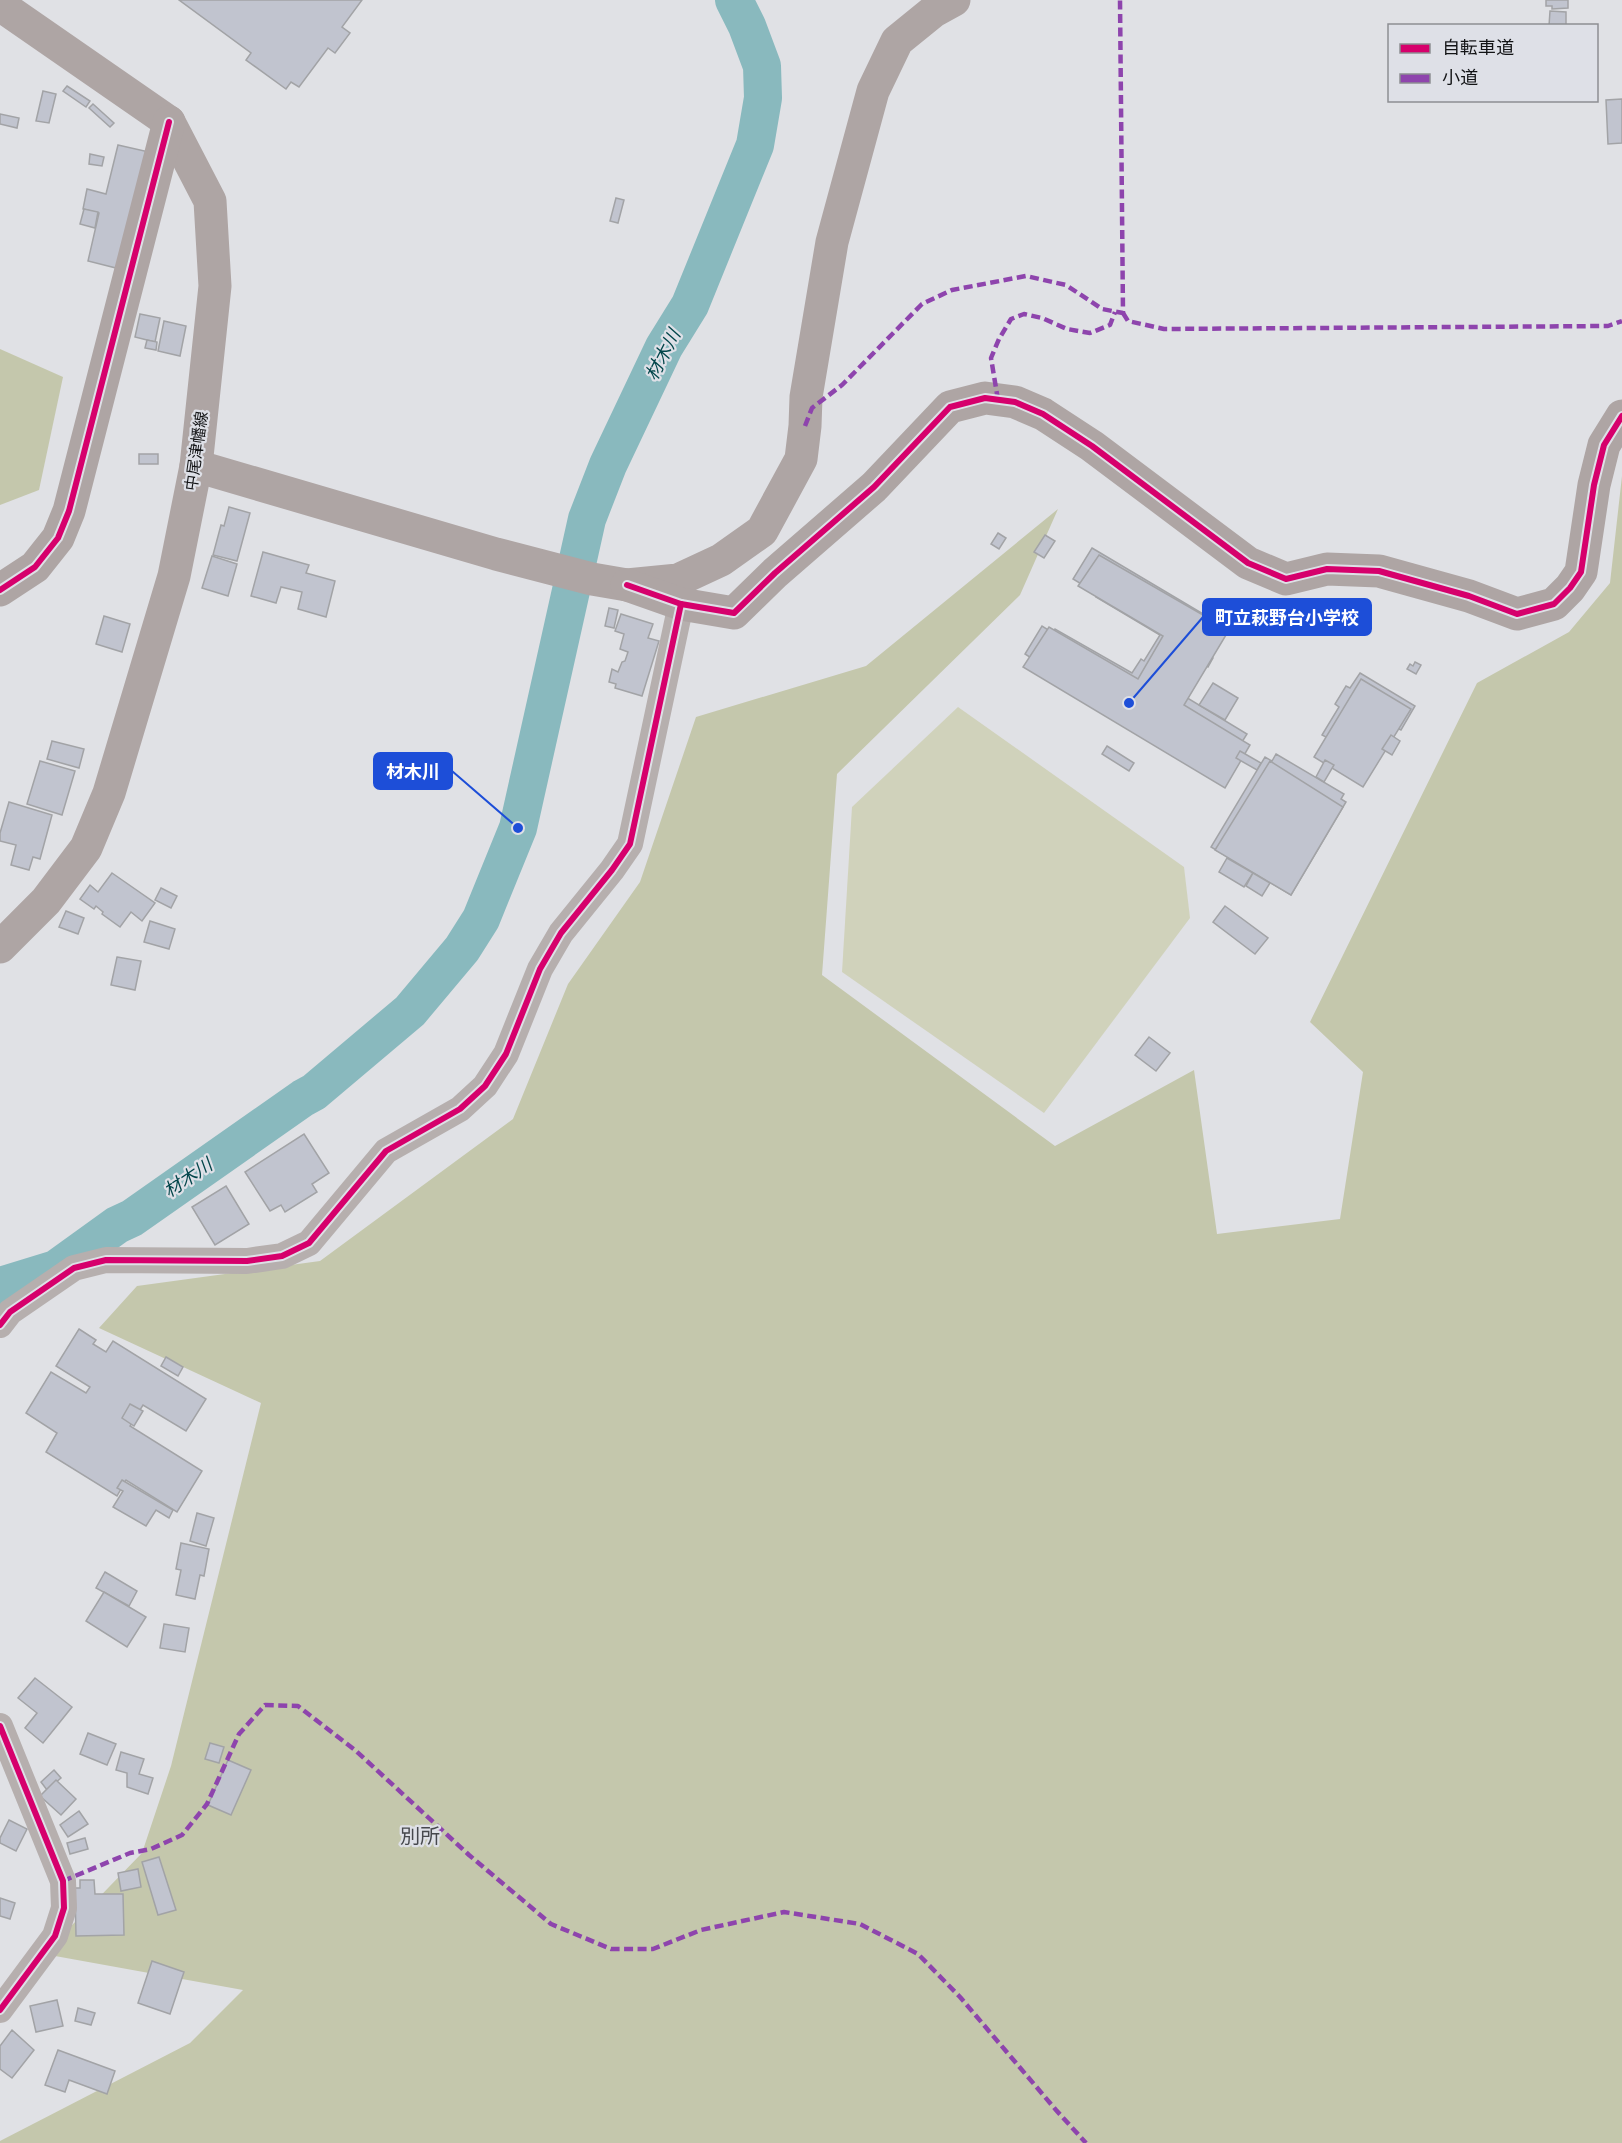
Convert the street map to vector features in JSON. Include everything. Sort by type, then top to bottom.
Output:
[{"type":"street","points":[[627,585],[678,580],[721,560],[762,531],[801,459],[806,397],[832,242],[873,91],[897,41],[934,11],[954,0]]},
{"type":"street","name":"中尾津幡線","points":[[0,6],[169,122],[210,201],[215,286],[196,466],[174,576],[109,793],[86,848],[46,901],[0,947]]},
{"type":"street","points":[[0,590],[35,567],[58,538],[69,511],[169,122]]},
{"type":"street","points":[[196,466],[496,554],[592,579],[627,585],[681,604],[734,613],[775,573],[874,487],[950,407],[985,398],[1015,402],[1043,414],[1092,446],[1248,563],[1286,579],[1327,569],[1379,571],[1469,596],[1517,614],[1554,604],[1570,588],[1581,572],[1594,485],[1604,445],[1622,416]]},
{"type":"street","points":[[0,1325],[10,1312],[74,1268],[106,1260],[247,1262],[282,1256],[309,1243],[386,1151],[460,1109],[485,1086],[506,1054],[540,969],[561,933],[630,844],[681,604]]},
{"type":"street","points":[[0,1726],[63,1881],[64,1908],[55,1936],[0,2010]]},
{"type":"green space","points":[[0,349],[63,377],[39,490],[0,505]]},
{"type":"green space","points":[[1622,476],[1622,2143],[0,2143],[190,2043],[243,1990],[44,1954],[142,1853],[171,1766],[261,1403],[99,1328],[137,1286],[320,1261],[513,1119],[568,984],[640,882],[696,717],[866,666],[1058,509],[1020,595],[837,774],[822,975],[1055,1146],[1194,1070],[1217,1234],[1340,1219],[1363,1072],[1310,1022],[1477,683],[1569,632],[1610,583]]},
{"type":"green space","points":[[958,707],[1184,867],[1190,918],[1044,1113],[842,972],[852,807]]},
{"type":"building","points":[[179,0],[362,0],[342,27],[350,33],[335,53],[328,48],[299,87],[291,82],[286,89],[246,60],[251,53]]},
{"type":"building","points":[[1546,0],[1568,0],[1568,8],[1552,9],[1552,6],[1546,6]]},
{"type":"building","points":[[1550,11],[1566,12],[1566,24],[1549,24]]},
{"type":"building","points":[[67,86],[90,101],[86,107],[63,91]]},
{"type":"building","points":[[43,91],[56,94],[49,123],[36,121]]},
{"type":"building","points":[[1622,99],[1622,143],[1608,144],[1606,100]]},
{"type":"building","points":[[93,104],[114,123],[110,127],[89,108]]},
{"type":"building","points":[[0,114],[19,118],[17,128],[0,124]]},
{"type":"building","points":[[118,145],[149,152],[120,269],[88,261],[99,213],[83,209],[87,189],[106,194]]},
{"type":"building","points":[[90,154],[104,157],[102,166],[89,164]]},
{"type":"building","points":[[616,198],[624,200],[618,223],[610,221]]},
{"type":"building","points":[[84,209],[98,212],[95,228],[80,224]]},
{"type":"building","points":[[140,314],[160,318],[155,342],[135,337]]},
{"type":"building","points":[[164,321],[186,326],[180,356],[158,351]]},
{"type":"building","points":[[147,340],[157,342],[156,350],[145,348]]},
{"type":"building","points":[[139,454],[158,454],[158,464],[139,464]]},
{"type":"building","points":[[229,507],[250,513],[237,561],[213,555],[221,525],[224,526]]},
{"type":"building","points":[[998,533],[1006,538],[999,549],[991,544]]},
{"type":"building","points":[[1045,535],[1055,541],[1044,558],[1034,552]]},
{"type":"building","points":[[1092,548],[1210,618],[1208,621],[1221,628],[1209,648],[1212,650],[1209,655],[1213,658],[1208,667],[1203,664],[1184,696],[1247,734],[1240,745],[1243,747],[1221,783],[1118,721],[1123,713],[1102,701],[1100,705],[1034,665],[1036,661],[1025,654],[1042,626],[1053,633],[1055,629],[1132,673],[1141,659],[1144,661],[1160,635],[1096,597],[1098,594],[1073,579]]},
{"type":"building","points":[[263,552],[309,565],[306,573],[335,581],[326,617],[298,609],[302,592],[281,587],[276,603],[251,596]]},
{"type":"building","points":[[1099,555],[1229,630],[1184,705],[1250,745],[1225,788],[1023,667],[1049,627],[1138,679],[1163,636],[1078,586]]},
{"type":"building","points":[[212,556],[237,564],[228,596],[202,588]]},
{"type":"building","points":[[609,608],[618,610],[614,628],[605,626]]},
{"type":"building","points":[[621,614],[653,624],[648,638],[659,641],[642,696],[615,688],[616,684],[609,682],[612,669],[618,672],[628,652],[620,649],[624,634],[615,631]]},
{"type":"building","points":[[104,616],[130,624],[122,652],[96,644]]},
{"type":"building","points":[[1415,662],[1421,665],[1416,674],[1407,669]]},
{"type":"building","points":[[1360,673],[1415,706],[1401,730],[1395,727],[1372,765],[1369,763],[1359,780],[1318,755],[1328,738],[1322,735],[1339,707],[1335,704],[1346,686],[1350,688]]},
{"type":"building","points":[[1361,679],[1411,709],[1363,787],[1314,757]]},
{"type":"building","points":[[1213,683],[1238,698],[1225,720],[1199,705]]},
{"type":"building","points":[[1391,735],[1400,741],[1392,755],[1382,749]]},
{"type":"building","points":[[52,741],[84,749],[79,768],[47,759]]},
{"type":"building","points":[[1107,746],[1134,763],[1129,771],[1102,754]]},
{"type":"building","points":[[1240,751],[1261,763],[1257,770],[1236,758]]},
{"type":"building","points":[[1276,754],[1344,794],[1341,799],[1346,802],[1291,895],[1211,847],[1265,757],[1272,761]]},
{"type":"building","points":[[1325,760],[1334,765],[1324,782],[1316,777]]},
{"type":"building","points":[[40,761],[75,771],[62,815],[27,804]]},
{"type":"building","points":[[1270,761],[1343,807],[1291,895],[1215,850]]},
{"type":"building","points":[[9,802],[52,815],[40,859],[33,857],[29,870],[11,865],[16,845],[0,841]]},
{"type":"building","points":[[1227,858],[1253,873],[1244,887],[1219,872]]},
{"type":"building","points":[[112,873],[155,903],[142,921],[131,912],[120,927],[102,914],[103,912],[96,906],[94,909],[80,899],[90,885],[98,892]]},
{"type":"building","points":[[1253,873],[1270,883],[1262,896],[1246,886]]},
{"type":"building","points":[[161,888],[177,896],[171,908],[155,900]]},
{"type":"building","points":[[1225,906],[1268,938],[1255,954],[1213,922]]},
{"type":"building","points":[[66,911],[84,918],[78,934],[59,927]]},
{"type":"building","points":[[150,921],[175,929],[169,949],[144,942]]},
{"type":"building","points":[[117,957],[141,961],[135,990],[111,985]]},
{"type":"building","points":[[1149,1037],[1170,1053],[1156,1071],[1135,1055]]},
{"type":"building","points":[[304,1134],[329,1173],[312,1184],[317,1192],[285,1212],[281,1205],[270,1211],[245,1172]]},
{"type":"building","points":[[226,1186],[249,1224],[215,1245],[192,1207]]},
{"type":"building","points":[[79,1329],[96,1340],[93,1344],[106,1352],[113,1341],[206,1399],[186,1431],[143,1405],[130,1426],[202,1471],[177,1512],[126,1480],[117,1496],[46,1452],[57,1433],[26,1413],[51,1372],[86,1393],[90,1387],[56,1366]]},
{"type":"building","points":[[166,1357],[183,1367],[178,1376],[161,1366]]},
{"type":"building","points":[[130,1404],[143,1411],[134,1426],[122,1418]]},
{"type":"building","points":[[122,1480],[173,1510],[169,1518],[156,1510],[146,1526],[113,1507],[123,1491],[117,1488]]},
{"type":"building","points":[[197,1513],[214,1518],[206,1546],[190,1541]]},
{"type":"building","points":[[181,1543],[209,1549],[204,1576],[200,1575],[195,1599],[176,1595],[181,1570],[176,1569]]},
{"type":"building","points":[[105,1572],[137,1591],[129,1606],[96,1588]]},
{"type":"building","points":[[104,1592],[146,1617],[127,1647],[86,1621]]},
{"type":"building","points":[[164,1624],[189,1628],[185,1652],[160,1648]]},
{"type":"building","points":[[35,1678],[72,1707],[43,1743],[25,1728],[37,1713],[18,1698]]},
{"type":"building","points":[[88,1733],[116,1744],[107,1765],[80,1754]]},
{"type":"building","points":[[210,1743],[224,1747],[219,1763],[205,1759]]},
{"type":"building","points":[[121,1752],[144,1759],[139,1774],[153,1778],[148,1794],[127,1787],[127,1773],[116,1770]]},
{"type":"building","points":[[228,1760],[251,1770],[231,1815],[208,1805]]},
{"type":"building","points":[[54,1770],[61,1778],[47,1790],[41,1782]]},
{"type":"building","points":[[56,1780],[76,1799],[61,1815],[40,1796]]},
{"type":"building","points":[[79,1811],[88,1824],[68,1837],[60,1825]]},
{"type":"building","points":[[9,1820],[27,1829],[16,1851],[0,1843],[0,1838]]},
{"type":"building","points":[[85,1838],[88,1849],[70,1854],[67,1843]]},
{"type":"building","points":[[159,1857],[176,1910],[158,1915],[142,1862]]},
{"type":"building","points":[[138,1869],[141,1887],[121,1891],[118,1873]]},
{"type":"building","points":[[80,1880],[94,1880],[95,1894],[123,1894],[124,1935],[76,1936],[75,1888],[80,1888]]},
{"type":"building","points":[[0,1898],[15,1903],[10,1919],[0,1916]]},
{"type":"building","points":[[152,1961],[184,1972],[170,2014],[138,2003]]},
{"type":"building","points":[[57,2000],[63,2026],[36,2032],[30,2006]]},
{"type":"building","points":[[78,2008],[95,2013],[91,2025],[75,2021]]},
{"type":"building","points":[[12,2030],[34,2050],[12,2078],[0,2069],[0,2046]]},
{"type":"building","points":[[58,2050],[115,2071],[107,2094],[69,2080],[65,2092],[45,2085]]},
{"type":"waterway","name":"材木川","points":[[0,1286],[56,1269],[314,1092],[410,1011],[462,949],[481,919],[518,828],[587,519],[608,465],[664,347],[690,305],[755,145],[763,98],[762,66],[747,26],[734,0]]},
{"type":"marked path","points":[[805,426],[812,408],[842,385],[922,304],[952,290],[1026,276],[1066,285],[1102,309],[1123,313],[1120,0]]},
{"type":"marked path","points":[[998,400],[991,358],[1011,319],[1024,314],[1042,318],[1067,329],[1090,333],[1110,325],[1115,312]]},
{"type":"marked path","points":[[1123,313],[1128,321],[1164,329],[1608,326],[1622,321]]},
{"type":"marked path","points":[[63,1881],[130,1853],[151,1849],[182,1835],[207,1804],[239,1734],[265,1705],[298,1706],[355,1750],[469,1855],[551,1924],[611,1949],[653,1949],[701,1930],[784,1912],[860,1924],[918,1954],[960,1997],[1086,2143]]},
{"type":"cycle path","points":[[0,590],[35,567],[58,538],[69,511],[169,122]]},
{"type":"cycle path","points":[[627,585],[681,604],[734,613],[775,573],[874,487],[950,407],[985,398],[1015,402],[1043,414],[1092,446],[1248,563],[1286,579],[1327,569],[1379,571],[1469,596],[1517,614],[1554,604],[1570,588],[1581,572],[1594,485],[1604,445],[1622,416]]},
{"type":"cycle path","points":[[0,1325],[10,1312],[74,1268],[106,1260],[247,1261],[282,1256],[309,1243],[386,1151],[460,1109],[485,1086],[506,1054],[540,969],[561,933],[630,844],[681,604]]},
{"type":"cycle path","points":[[0,1726],[63,1881],[64,1908],[55,1936],[0,2010]]},
{"type":"place","name":"町立萩野台小学校","points":[[1129,703]]},
{"type":"place","name":"材木川","points":[[518,828]]},
{"type":"district","name":"別所","points":[[420,1836]]}]
